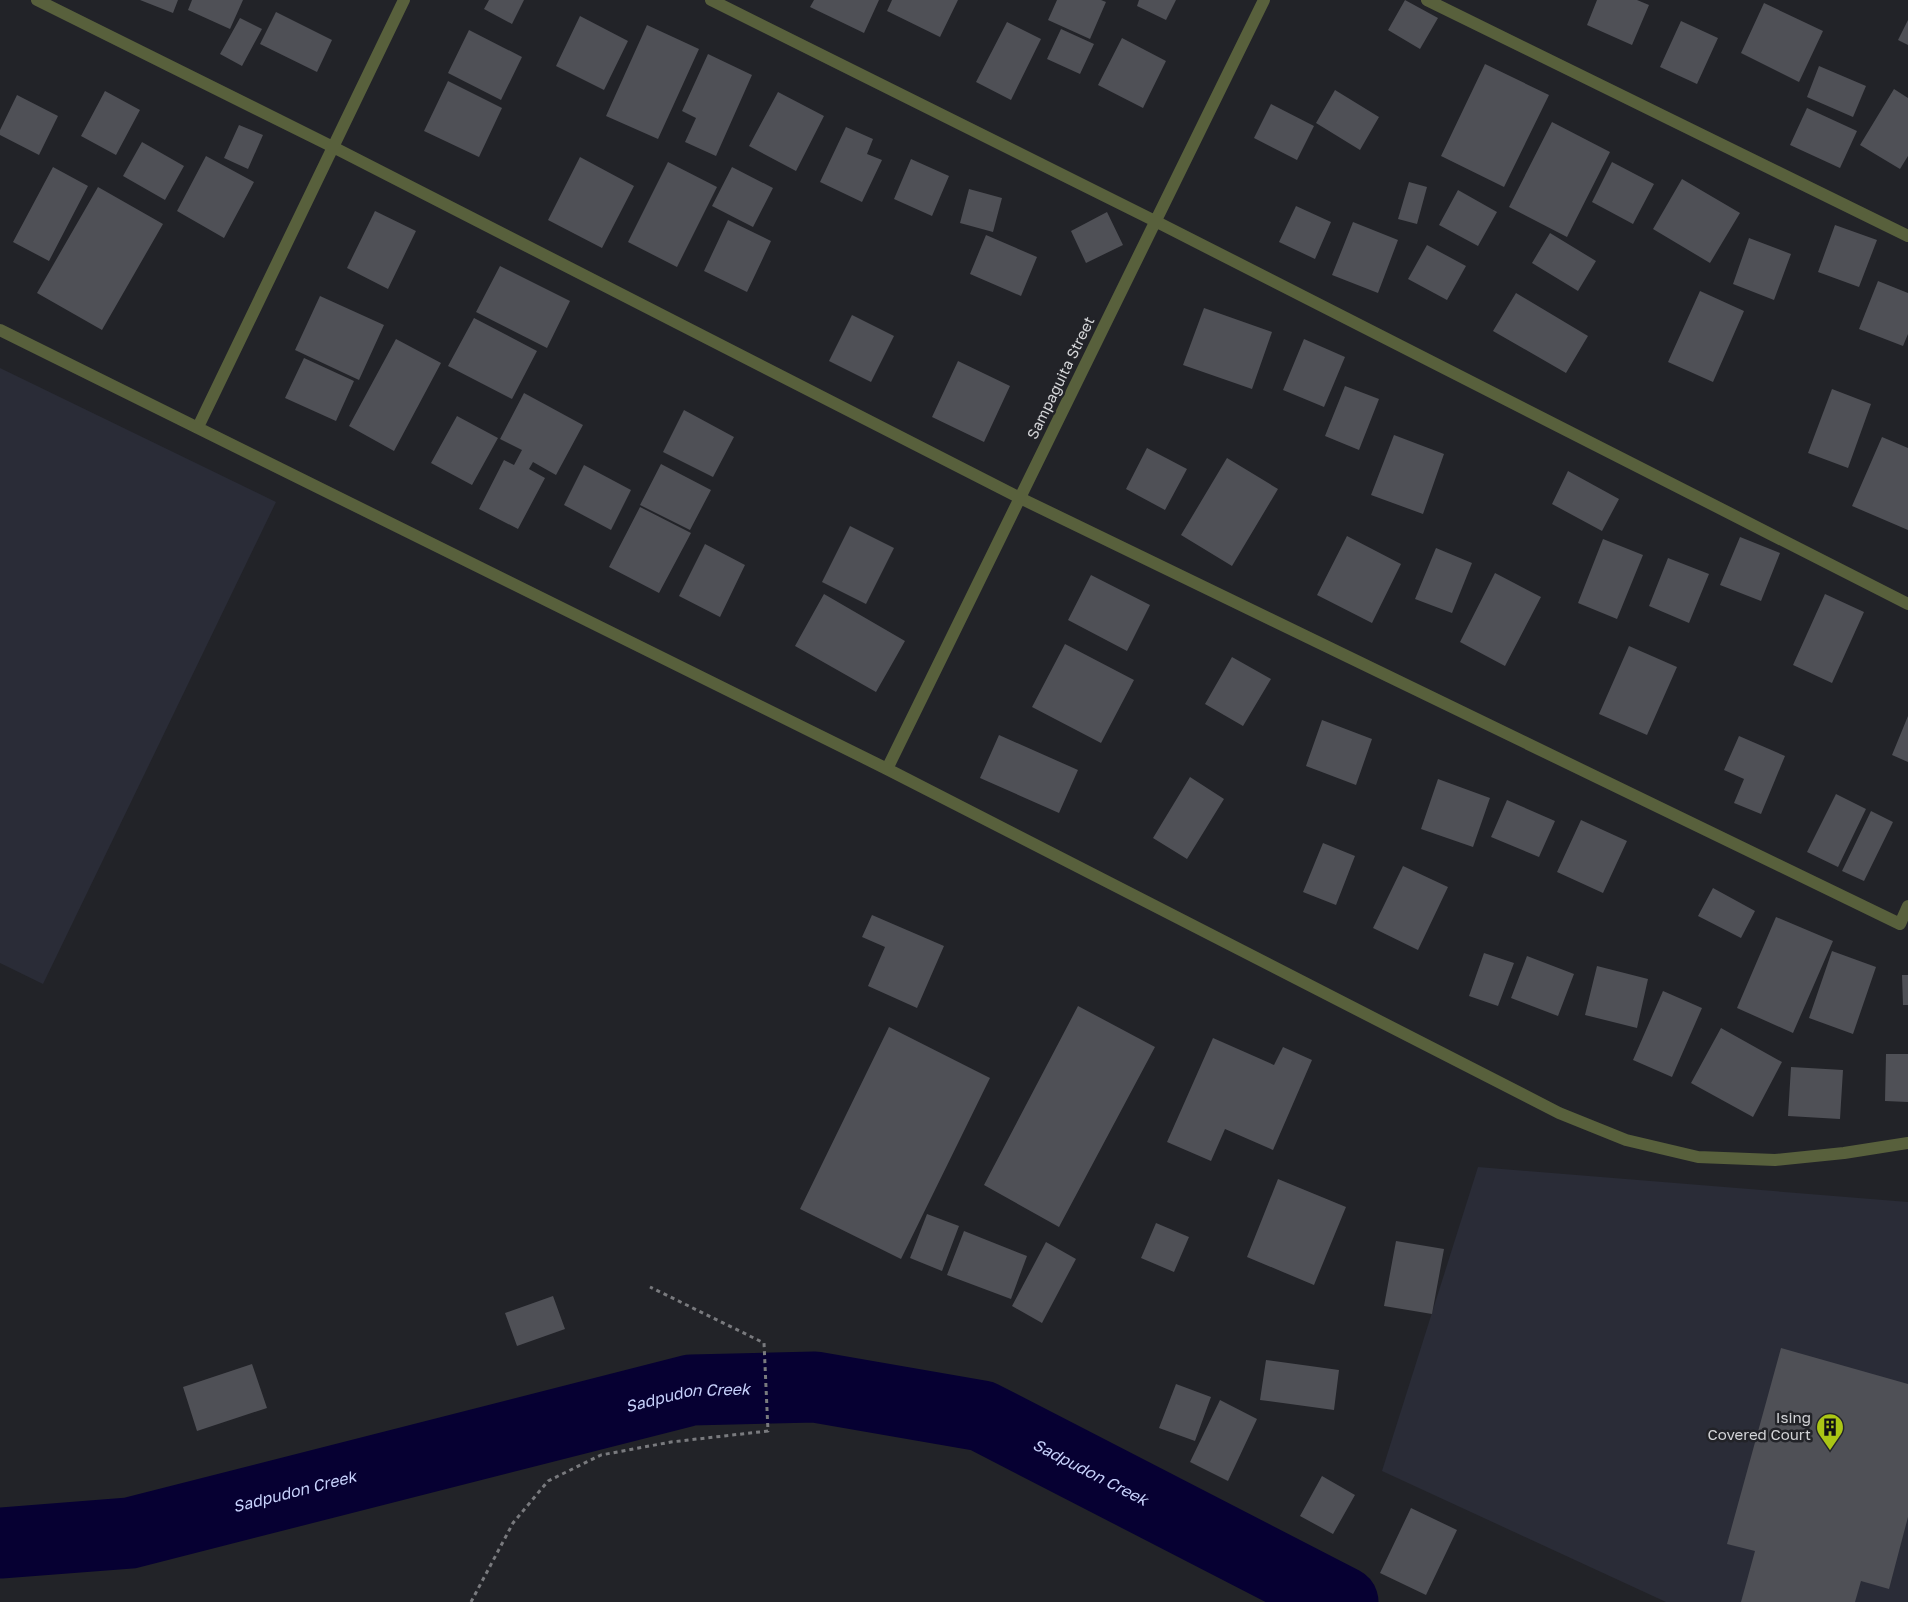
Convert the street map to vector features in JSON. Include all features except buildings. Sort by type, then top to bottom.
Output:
[{"type":"street","points":[[37,0],[333,147],[1020,498],[1900,924],[1908,906]]},
{"type":"street","points":[[198,427],[404,0]]},
{"type":"street","points":[[711,0],[1155,221],[1908,604]]},
{"type":"street","name":"Sampaguita Street","points":[[887,770],[1264,0]]},
{"type":"street","points":[[1427,0],[1908,236]]},
{"type":"street","points":[[0,330],[887,770],[1559,1113],[1626,1140],[1698,1157],[1775,1160],[1844,1153],[1908,1143]]},
{"type":"path","points":[[471,1602],[513,1523],[548,1481],[601,1455],[672,1442],[768,1431],[764,1343],[650,1287]]},
{"type":"shaded area","points":[[0,368],[276,502],[43,984],[0,963]]},
{"type":"shaded area","points":[[1478,1167],[1908,1202],[1908,1602],[1666,1602],[1382,1471]]},
{"type":"waterway","name":"Sadpudon Creek","points":[[0,1543],[130,1533],[691,1390],[815,1387],[982,1416],[1343,1602]]},
{"type":"place","name":"Ising Covered Court","points":[[1830,1451]]}]
